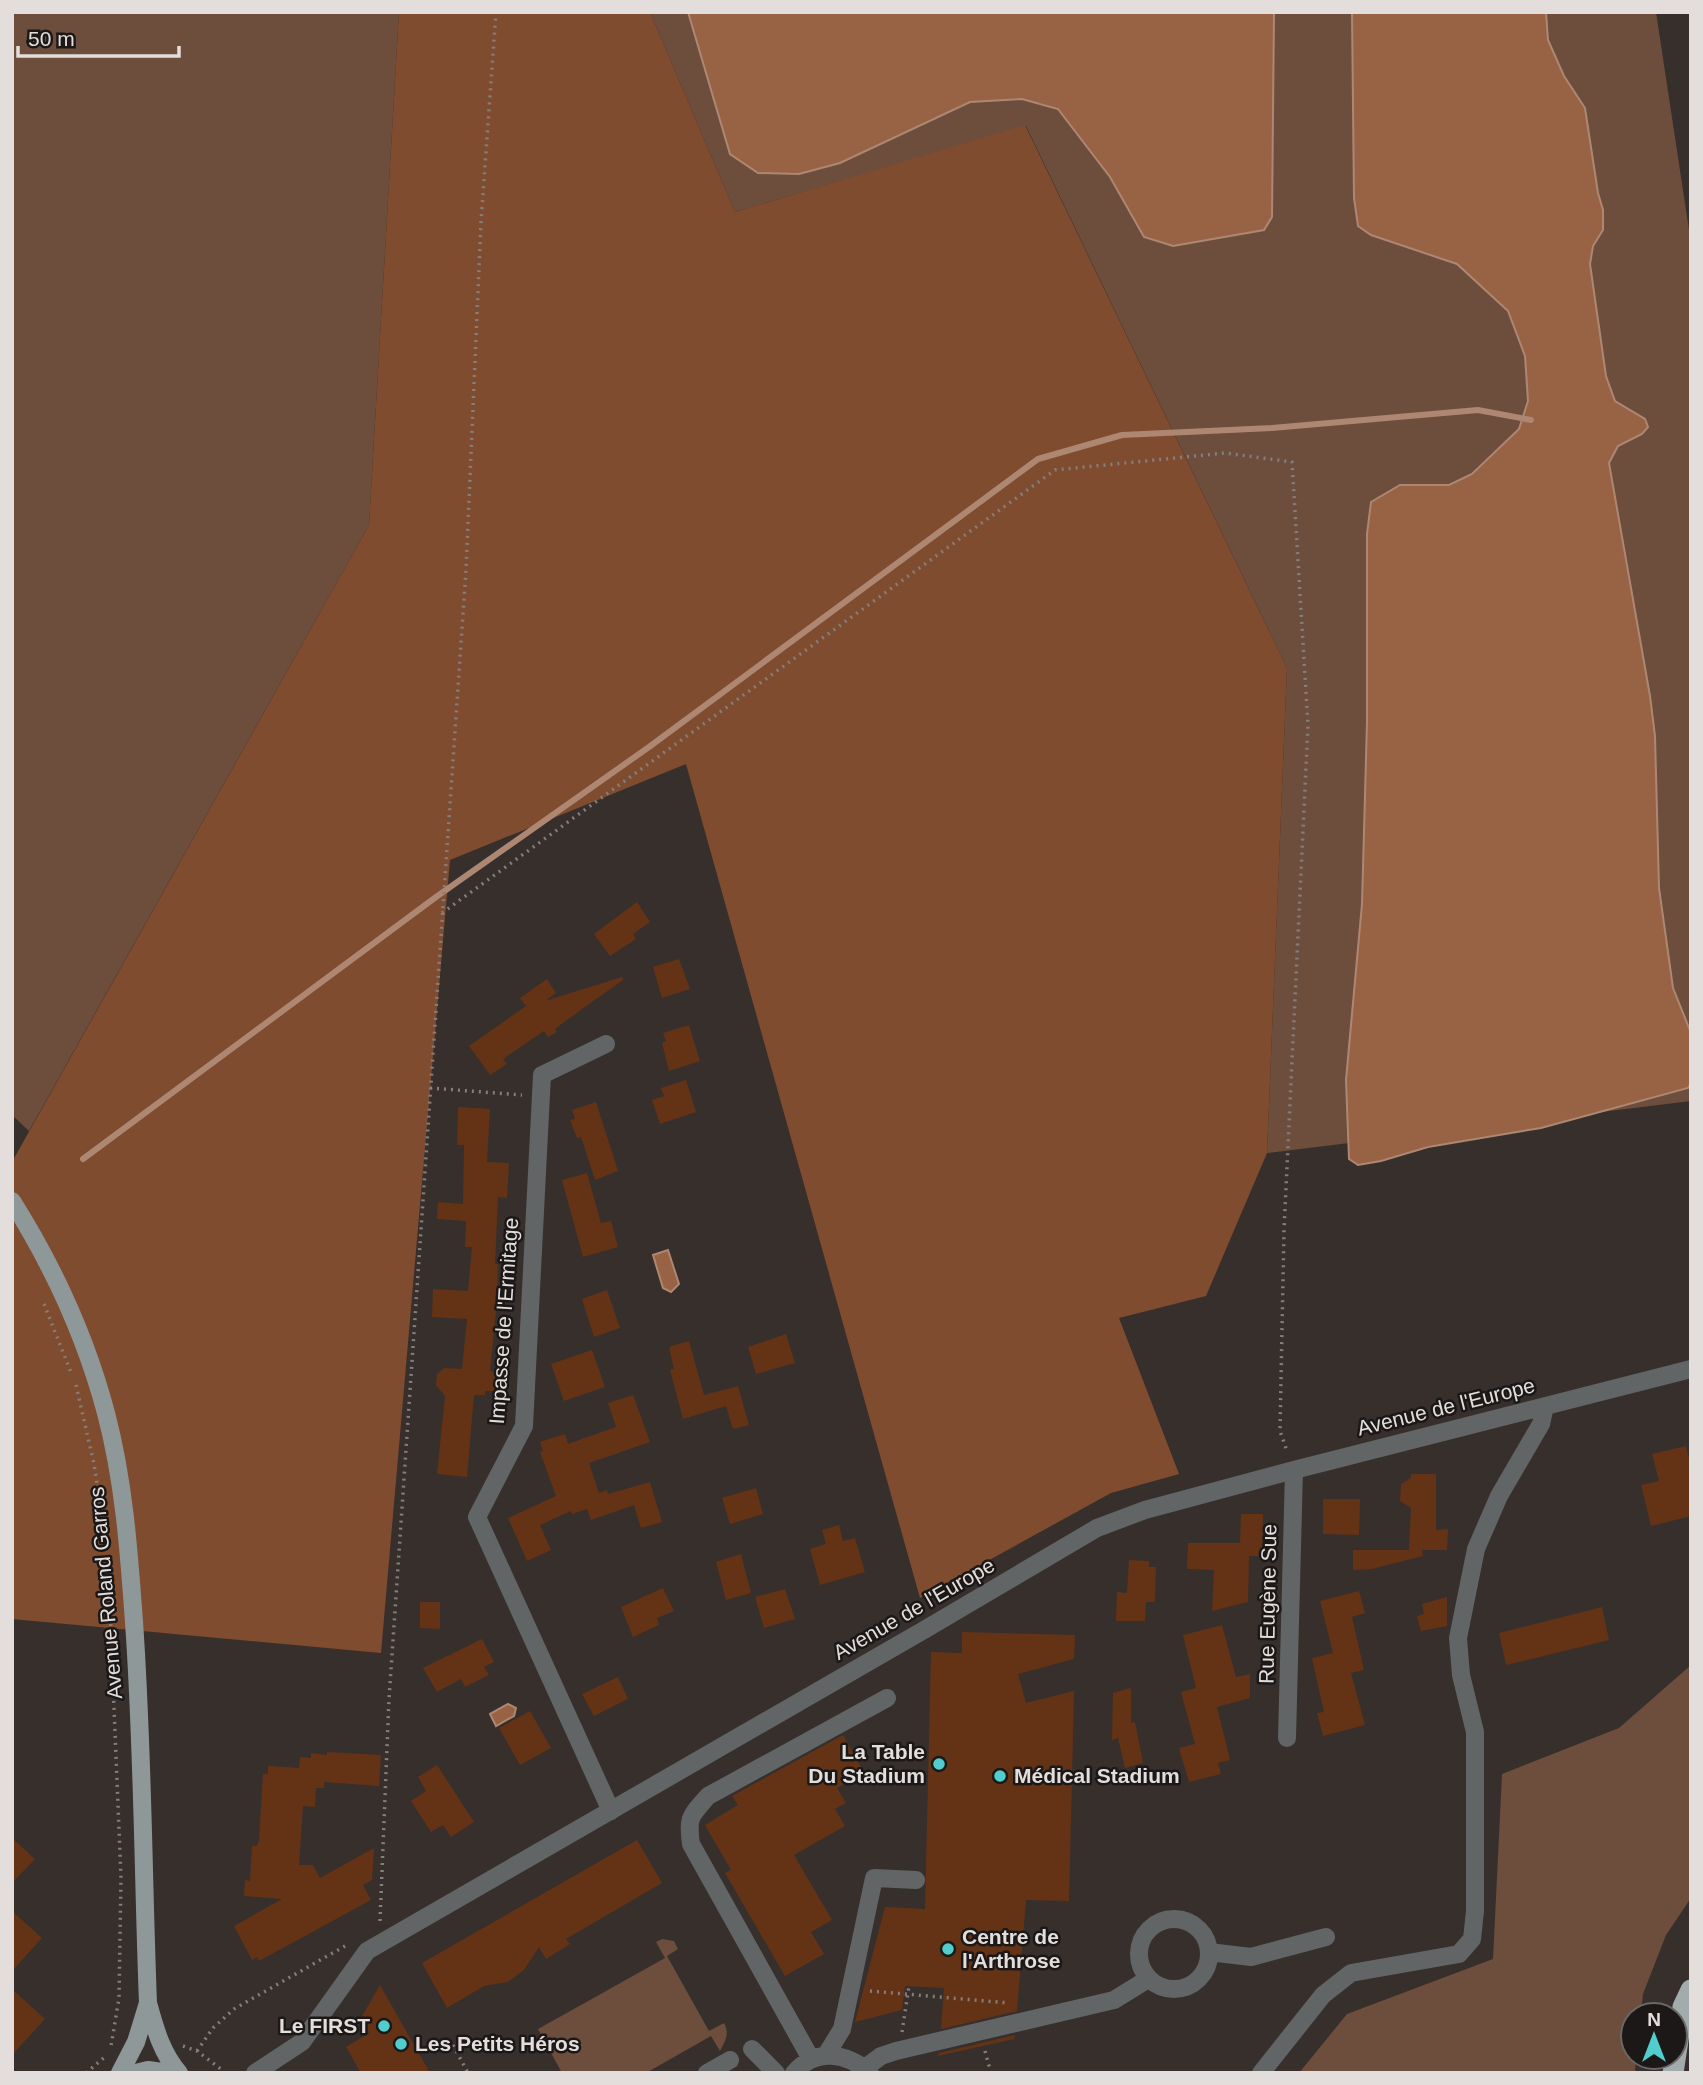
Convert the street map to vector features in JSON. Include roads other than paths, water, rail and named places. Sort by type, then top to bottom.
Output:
[{"type":"highway","points":[[1674,2073],[1683,2007],[1691,1990]]},
{"type":"main road","name":"Avenue Roland Garros","points":[[12,1201],[32,1232],[62,1291],[106,1412],[118,1466],[128,1539],[138,1684],[148,2003],[159,2042],[179,2073]]},
{"type":"main road","name":"Avenue Roland Garros","points":[[120,2073],[136,2042],[148,2003]]},
{"type":"main road","points":[[136,2073],[148,2070],[169,2073]]},
{"type":"street","name":"Impasse de l'Ermitage","points":[[606,1044],[542,1075],[524,1426],[477,1517],[611,1811]]},
{"type":"street","name":"Avenue de l'Europe","points":[[255,2073],[302,2042],[367,1951],[1097,1528],[1145,1510],[1294,1470],[1691,1369]]},
{"type":"street","points":[[1261,2073],[1323,1995],[1351,1973],[1459,1954],[1472,1939],[1475,1911],[1475,1732],[1461,1675],[1458,1638],[1476,1549],[1499,1496],[1541,1424],[1545,1406]]},
{"type":"street","name":"Rue Eugène Sue","points":[[1287,1738],[1294,1470]]},
{"type":"street","points":[[819,2057],[691,1844],[688,1826],[690,1815],[708,1796],[887,1698]]},
{"type":"street","points":[[794,2073],[819,2057],[842,2029],[874,1878],[916,1880]]},
{"type":"street","points":[[1173,1919],[1194,1925],[1201,1933],[1209,1952],[1204,1973],[1197,1982],[1188,1987],[1166,1989],[1148,1979],[1138,1958],[1143,1936],[1161,1921],[1173,1919]]},
{"type":"street","points":[[1209,1952],[1251,1957],[1326,1937]]},
{"type":"street","points":[[819,2057],[844,2056],[868,2070],[881,2056],[896,2051],[1115,2000],[1148,1979]]},
{"type":"street","points":[[752,2049],[776,2073]]},
{"type":"street","points":[[706,2073],[730,2060]]},
{"type":"waterway","points":[[83,1159],[436,897],[649,747],[1038,459],[1122,435],[1272,428],[1478,410],[1531,420]]},
{"type":"place","name":"La Table Du Stadium","points":[[939,1764]]},
{"type":"place","name":"Médical Stadium","points":[[1000,1776]]},
{"type":"place","name":"Centre de l'Arthrose","points":[[948,1949]]},
{"type":"place","name":"Le FIRST","points":[[384,2026]]},
{"type":"place","name":"Les Petits Héros","points":[[401,2044]]}]
